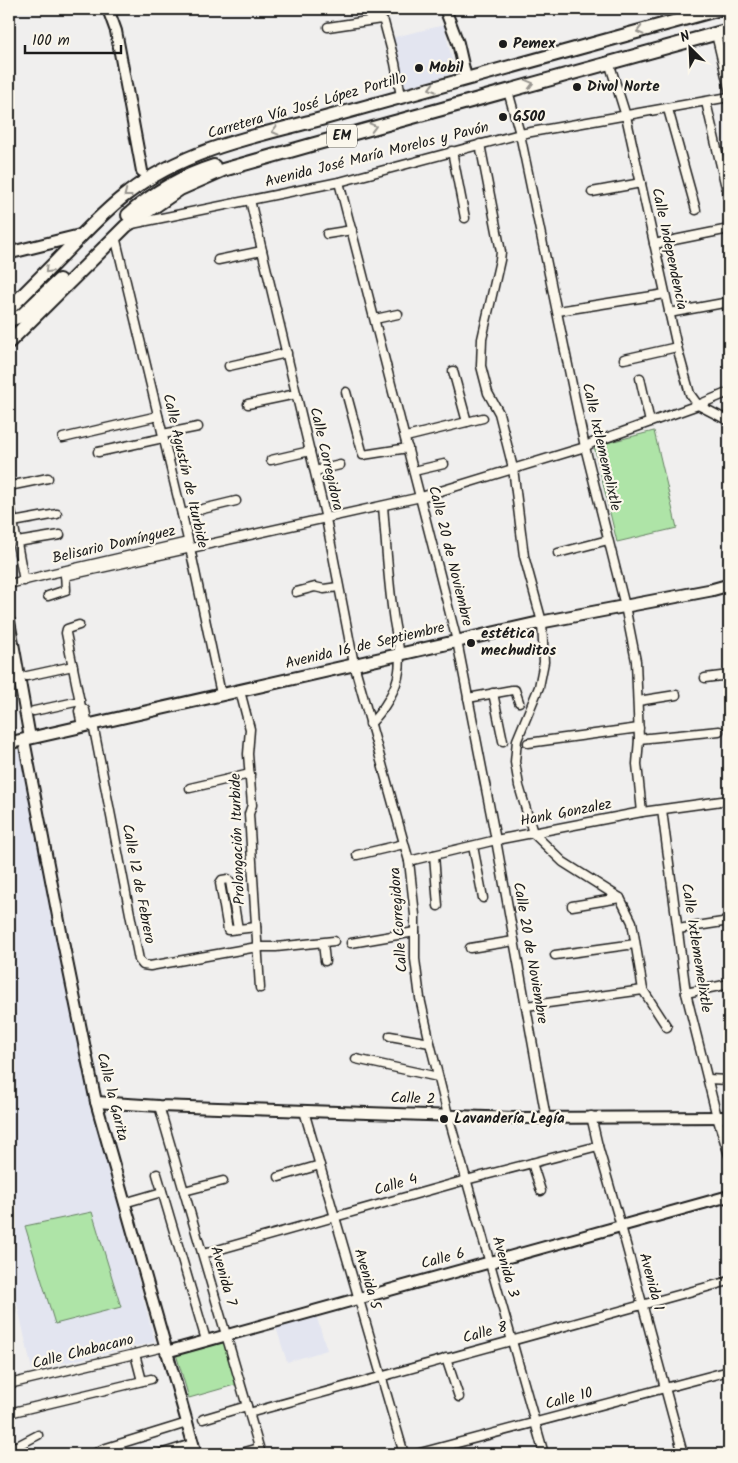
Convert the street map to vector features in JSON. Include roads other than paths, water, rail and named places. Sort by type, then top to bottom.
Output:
[{"type":"main road","name":"Carretera Vía José López Portillo","points":[[9,309],[145,175],[209,150],[255,136],[700,11],[720,9]]},
{"type":"main road","name":"EM","points":[[9,342],[126,226],[180,189],[223,170],[311,144],[729,30]]},
{"type":"main road","points":[[9,320],[21,316],[143,202],[157,192],[198,172],[239,159],[311,144]]},
{"type":"main road","points":[[9,253],[82,235]]},
{"type":"main road","name":"Avenida 16 de Septiembre","points":[[9,736],[27,739],[542,622],[729,585]]},
{"type":"street","points":[[112,9],[145,175]]},
{"type":"street","points":[[445,9],[458,43],[466,78]]},
{"type":"street","points":[[328,27],[382,19],[395,63],[401,96]]},
{"type":"street","points":[[716,34],[729,89]]},
{"type":"street","name":"Calle Independencia","points":[[609,62],[626,116],[677,348],[690,394],[698,405]]},
{"type":"street","name":"Calle Ixtlememelixtle","points":[[508,90],[520,134],[585,447],[625,606],[636,661],[639,728],[638,764],[642,812]]},
{"type":"street","name":"Avenida José María Morelos y Pavón","points":[[126,226],[339,182],[520,134],[729,97]]},
{"type":"street","points":[[706,102],[729,200]]},
{"type":"street","points":[[668,109],[696,210]]},
{"type":"street","points":[[480,144],[501,252],[482,339],[481,366],[488,394],[499,414],[513,468],[524,556],[542,622],[544,662],[542,675],[517,740],[515,762],[519,786],[533,833],[563,862],[620,898],[632,922],[643,990],[667,1026]]},
{"type":"street","points":[[452,151],[465,218]]},
{"type":"street","name":"Calle 20 de Noviembre","points":[[339,182],[457,641],[496,840],[546,1118]]},
{"type":"street","points":[[592,192],[641,183]]},
{"type":"street","name":"Calle Corregidora","points":[[250,200],[326,519],[354,664],[409,861],[415,915],[415,959],[420,998],[448,1115]]},
{"type":"street","points":[[654,244],[729,229]]},
{"type":"street","points":[[327,234],[352,230]]},
{"type":"street","name":"Calle Agustín de Iturbide","points":[[115,236],[182,514],[221,694]]},
{"type":"street","points":[[218,260],[262,251]]},
{"type":"street","points":[[558,311],[665,294]]},
{"type":"street","points":[[669,313],[727,302],[729,316]]},
{"type":"street","points":[[375,319],[398,314]]},
{"type":"street","points":[[624,359],[677,348]]},
{"type":"street","points":[[229,366],[286,353]]},
{"type":"street","points":[[453,371],[467,422]]},
{"type":"street","points":[[640,378],[650,422]]},
{"type":"street","points":[[346,392],[363,455],[408,448]]},
{"type":"street","points":[[326,519],[421,498],[585,447],[729,392]]},
{"type":"street","points":[[248,404],[296,394]]},
{"type":"street","points":[[698,405],[729,421]]},
{"type":"street","points":[[63,438],[158,416]]},
{"type":"street","points":[[406,437],[483,418]]},
{"type":"street","points":[[98,452],[198,427]]},
{"type":"street","points":[[270,460],[310,451]]},
{"type":"street","points":[[414,471],[444,464]]},
{"type":"street","points":[[314,471],[340,465]]},
{"type":"street","points":[[9,486],[48,478]]},
{"type":"street","points":[[9,500],[24,581]]},
{"type":"street","points":[[182,514],[236,501]]},
{"type":"street","points":[[370,724],[385,707],[400,671],[400,654],[395,635],[390,595],[382,506]]},
{"type":"street","points":[[13,522],[56,514]]},
{"type":"street","name":"Belisario Domínguez","points":[[9,584],[189,545],[326,519]]},
{"type":"street","points":[[17,542],[60,535]]},
{"type":"street","points":[[558,553],[608,540]]},
{"type":"street","points":[[48,596],[66,590],[65,573]]},
{"type":"street","points":[[296,592],[315,587],[324,589],[338,588]]},
{"type":"street","name":"Calle la Garita","points":[[9,621],[27,739],[63,942],[96,1102],[196,1454]]},
{"type":"street","points":[[78,625],[67,629],[66,633],[81,704],[85,710],[88,725]]},
{"type":"street","points":[[27,676],[73,666]]},
{"type":"street","points":[[706,678],[729,675]]},
{"type":"street","name":"Prolongación Iturbide","points":[[240,690],[250,728],[248,754],[252,805],[249,814],[260,988]]},
{"type":"street","points":[[468,698],[515,690],[519,702]]},
{"type":"street","points":[[493,693],[503,741]]},
{"type":"street","points":[[638,701],[676,695]]},
{"type":"street","points":[[34,710],[81,704]]},
{"type":"street","name":"Calle 12 de Febrero","points":[[88,725],[139,960],[143,965],[150,966],[257,947]]},
{"type":"street","points":[[528,743],[639,728]]},
{"type":"street","points":[[639,739],[719,731]]},
{"type":"street","points":[[190,788],[250,774]]},
{"type":"street","name":"Hank Gonzalez","points":[[409,861],[496,840],[642,812],[729,800]]},
{"type":"street","name":"Calle Ixtlememelixtle","points":[[662,810],[686,993],[717,1117],[729,1155]]},
{"type":"street","points":[[357,855],[404,844]]},
{"type":"street","points":[[473,846],[483,898]]},
{"type":"street","points":[[434,855],[438,906]]},
{"type":"street","points":[[238,929],[230,881],[228,879],[222,880],[220,883],[228,930],[238,929],[256,927]]},
{"type":"street","points":[[572,906],[620,898]]},
{"type":"street","points":[[678,929],[729,921]]},
{"type":"street","points":[[351,943],[415,932]]},
{"type":"street","points":[[257,947],[334,941]]},
{"type":"street","points":[[470,948],[514,941]]},
{"type":"street","points":[[323,943],[325,961]]},
{"type":"street","points":[[555,955],[636,944]]},
{"type":"street","points":[[686,993],[729,984]]},
{"type":"street","points":[[526,1006],[643,990]]},
{"type":"street","points":[[390,1036],[430,1043]]},
{"type":"street","points":[[356,1059],[438,1077]]},
{"type":"street","points":[[708,1079],[729,1080]]},
{"type":"street","name":"Calle 2","points":[[96,1102],[160,1106],[546,1118],[591,1116],[729,1117]]},
{"type":"street","name":"Avenida 7","points":[[160,1106],[260,1451]]},
{"type":"street","name":"Avenida 5","points":[[304,1110],[404,1454]]},
{"type":"street","name":"Avenida 3","points":[[448,1115],[544,1454]]},
{"type":"street","name":"Avenida 1","points":[[591,1116],[683,1454]]},
{"type":"street","name":"Calle 4","points":[[203,1254],[466,1180],[598,1146]]},
{"type":"street","points":[[532,1163],[541,1191]]},
{"type":"street","points":[[279,1177],[320,1165]]},
{"type":"street","points":[[157,1174],[206,1340]]},
{"type":"street","points":[[184,1192],[222,1181]]},
{"type":"street","points":[[124,1203],[162,1192]]},
{"type":"street","name":"Calle 6","points":[[165,1349],[206,1340],[729,1196]]},
{"type":"street","name":"Calle 8","points":[[203,1419],[248,1410],[381,1376],[729,1281]]},
{"type":"street","points":[[9,1322],[10,1307]]},
{"type":"street","name":"Calle Chabacano","points":[[9,1384],[135,1354],[165,1349]]},
{"type":"street","points":[[135,1354],[142,1381]]},
{"type":"street","points":[[446,1358],[459,1397]]},
{"type":"street","name":"Calle 10","points":[[416,1454],[729,1371]]},
{"type":"street","points":[[9,1413],[151,1378]]},
{"type":"street","points":[[94,1454],[103,1449],[186,1423]]},
{"type":"street","points":[[9,1448],[19,1446],[38,1435]]},
{"type":"street","points":[[160,1454],[192,1444]]},
{"type":"street","points":[[19,1446],[21,1454]]},
{"type":"street","points":[[238,1454],[260,1451]]},
{"type":"place","name":"Pemex","points":[[503,44]]},
{"type":"place","name":"Mobil","points":[[419,68]]},
{"type":"place","name":"Divol Norte","points":[[577,87]]},
{"type":"place","name":"G500","points":[[503,117]]},
{"type":"place","name":"estética mechuditos","points":[[471,643]]},
{"type":"place","name":"Lavandería Legía","points":[[444,1119]]}]
